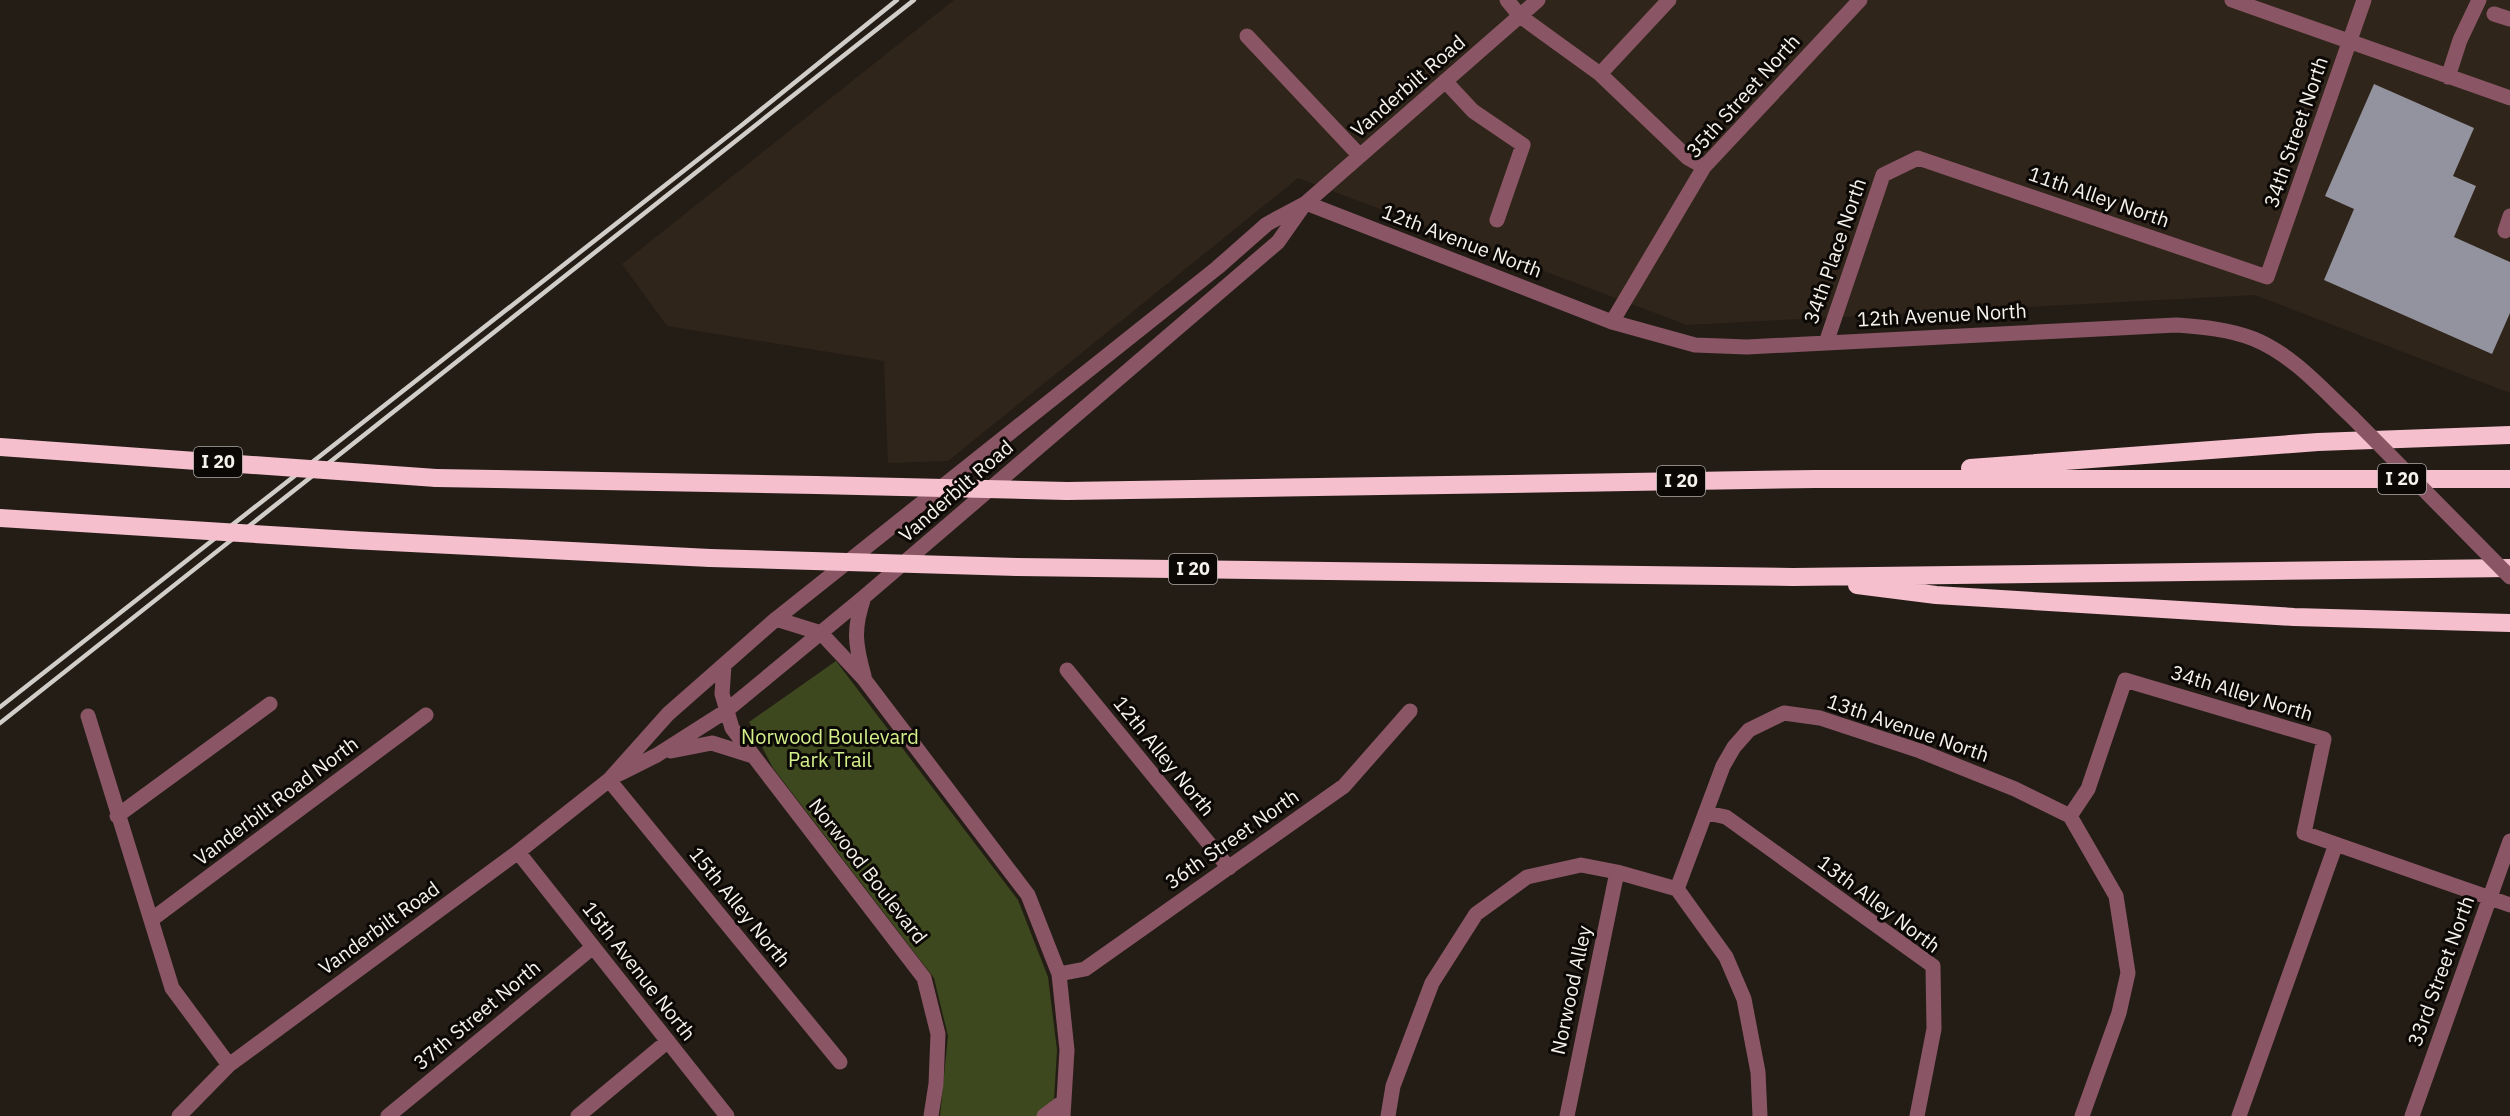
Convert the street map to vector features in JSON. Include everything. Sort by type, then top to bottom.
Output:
[{"type":"highway","points":[[1815,479],[2318,442],[2510,435]]},
{"type":"highway","name":"I 20","points":[[0,447],[436,478],[1067,491],[1815,479],[2510,478]]},
{"type":"highway","name":"I 20","points":[[0,518],[351,540],[710,558],[1017,567],[1793,577],[2510,568]]},
{"type":"highway","points":[[1793,577],[1936,595],[2332,618],[2510,623]]},
{"type":"highway","points":[[2332,618],[2510,617]]},
{"type":"street","points":[[1507,0],[1520,16],[1600,74],[1688,158],[1704,167]]},
{"type":"street","name":"Vanderbilt Road","points":[[179,1116],[229,1065],[518,852],[609,780],[668,714],[776,619],[1217,268],[1267,224],[1306,203],[1538,0]]},
{"type":"street","points":[[1600,74],[1669,0]]},
{"type":"street","name":"35th Street North","points":[[1612,322],[1704,167],[1860,0]]},
{"type":"street","points":[[2232,0],[2510,98]]},
{"type":"street","name":"34th Street North","points":[[2267,277],[2364,0]]},
{"type":"street","points":[[2448,77],[2460,40],[2479,0]]},
{"type":"street","points":[[2494,14],[2510,20]]},
{"type":"street","points":[[1247,36],[1360,156]]},
{"type":"street","points":[[1445,81],[1473,111],[1523,145],[1497,220]]},
{"type":"street","name":"11th Alley North","points":[[1918,158],[2267,277]]},
{"type":"street","name":"34th Place North","points":[[1826,343],[1883,175],[1918,158]]},
{"type":"street","name":"Vanderbilt Road","points":[[609,780],[657,755],[726,711],[821,633],[1278,242],[1306,203]]},
{"type":"street","name":"12th Avenue North","points":[[1306,203],[1612,322],[1695,345],[1747,347],[2176,324],[2214,328],[2252,338],[2281,354],[2312,379],[2510,577]]},
{"type":"street","points":[[864,597],[855,630],[857,651],[864,679]]},
{"type":"street","points":[[776,619],[821,633],[864,679],[1028,895],[1059,974],[1067,1050],[1064,1109],[1044,1116]]},
{"type":"street","name":"Norwood Boulevard","points":[[724,666],[722,693],[732,728],[750,755],[924,978],[938,1034],[936,1084],[931,1116]]},
{"type":"street","name":"12th Alley North","points":[[1067,670],[1229,868]]},
{"type":"street","name":"34th Alley North","points":[[2070,816],[2088,789],[2125,680],[2324,739],[2304,833],[2336,844]]},
{"type":"street","points":[[117,816],[270,704]]},
{"type":"street","name":"36th Street North","points":[[1059,974],[1085,969],[1344,786],[1410,711]]},
{"type":"street","name":"13th Avenue North","points":[[1707,813],[1723,766],[1734,747],[1749,730],[1784,714],[1820,718],[1920,751],[2015,789],[2070,816]]},
{"type":"street","name":"Vanderbilt Road North","points":[[151,920],[426,715]]},
{"type":"street","points":[[88,716],[172,988],[229,1065]]},
{"type":"street","points":[[657,755],[712,743],[750,755]]},
{"type":"street","name":"15th Alley North","points":[[609,780],[840,1062]]},
{"type":"street","points":[[1677,889],[1707,813]]},
{"type":"street","name":"13th Alley North","points":[[1707,813],[1726,817],[1933,966],[1934,1029],[1917,1116]]},
{"type":"street","points":[[2070,816],[2116,896],[2128,974],[2119,1013],[2082,1116]]},
{"type":"street","name":"33rd Street North","points":[[2412,1116],[2510,841]]},
{"type":"street","points":[[2239,1116],[2336,844],[2510,905]]},
{"type":"street","name":"15th Avenue North","points":[[518,852],[726,1116]]},
{"type":"street","points":[[1388,1116],[1393,1086],[1432,983],[1476,914],[1527,877],[1581,865],[1617,872],[1677,889],[1726,957],[1744,999],[1758,1072],[1760,1116]]},
{"type":"street","name":"Norwood Alley","points":[[1567,1116],[1617,872]]},
{"type":"street","name":"37th Street North","points":[[388,1116],[593,947]]},
{"type":"street","points":[[578,1116],[668,1041]]},
{"type":"shaded area","points":[[954,0],[2510,0],[2510,393],[2255,295],[1687,325],[1298,178],[948,461],[888,463],[884,361],[667,326],[622,264]]},
{"type":"green space","name":"Norwood Boulevard Park Trail","points":[[836,661],[1018,900],[1048,977],[1057,1050],[1053,1116],[940,1116],[948,1036],[934,978],[773,768],[749,722]]},
{"type":"building","points":[[2374,84],[2474,128],[2453,176],[2476,186],[2454,237],[2510,262],[2510,313],[2492,354],[2324,280],[2354,209],[2325,196]]},
{"type":"railway","points":[[0,707],[742,125],[897,0]]},
{"type":"railway","points":[[0,723],[914,0]]}]
